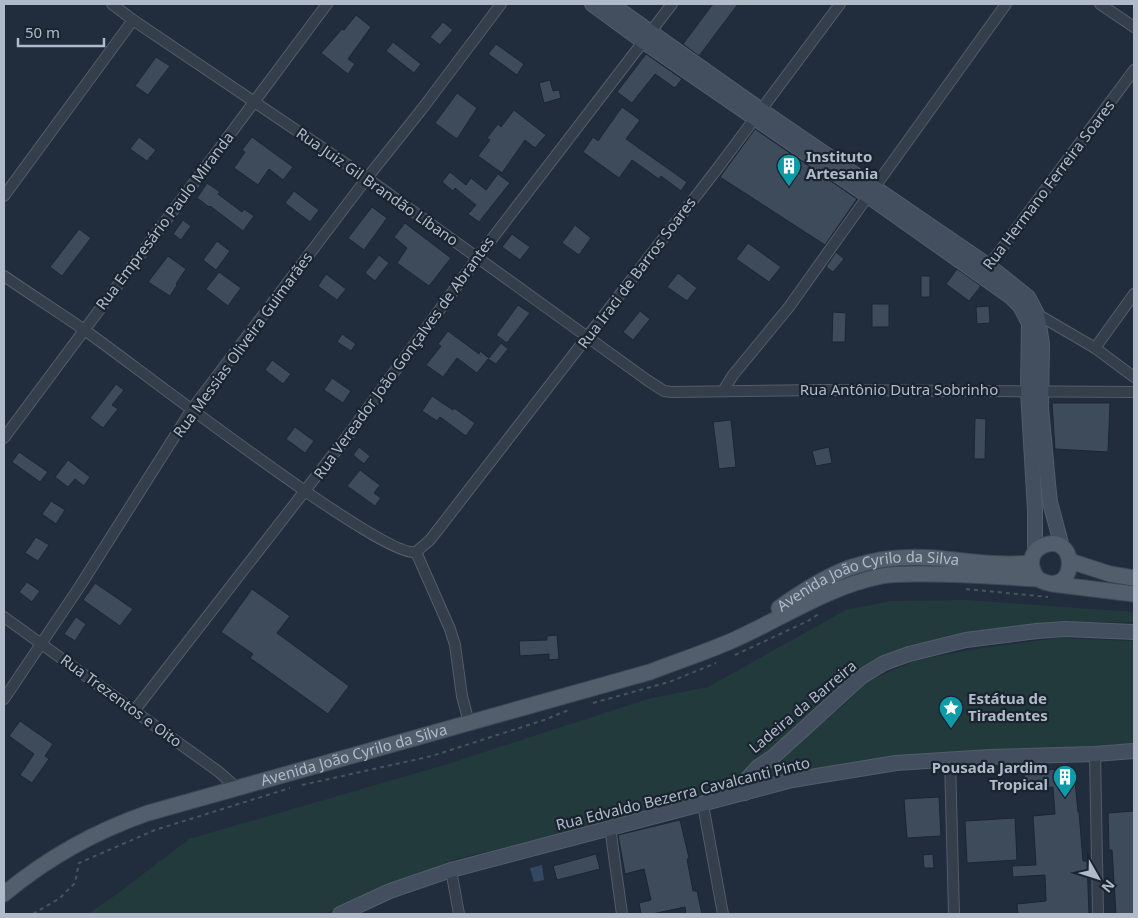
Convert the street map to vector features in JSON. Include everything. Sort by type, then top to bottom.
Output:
[{"type":"main road","points":[[592,4],[648,37],[985,271],[1028,298],[1037,314],[1042,343],[1034,391],[1050,502],[1062,547],[1070,557],[1067,575],[1047,587],[1032,572],[1035,510],[1034,391],[1029,323],[1020,306],[985,271]]},
{"type":"main road","points":[[611,4],[648,37]]},
{"type":"main road","name":"Avenida João Cyrilo da Silva","points":[[718,646],[827,577],[866,562],[896,558],[934,558],[998,564],[1033,557],[1046,544],[1062,547]]},
{"type":"main road","points":[[1070,561],[1110,574],[1134,578]]},
{"type":"main road","name":"Avenida João Cyrilo da Silva","points":[[4,894],[48,862],[92,837],[128,820],[650,672],[729,642],[824,595],[882,576],[952,574],[1047,587],[1134,594]]},
{"type":"main road","name":"Ladeira da Barreira","points":[[745,793],[746,780],[758,767],[773,757],[861,677],[884,663],[909,654],[966,640],[1018,633],[1064,629],[1134,632]]},
{"type":"main road","name":"Rua Edvaldo Bezerra Cavalcanti Pinto","points":[[340,914],[390,891],[451,870],[792,780],[896,764],[950,759],[1134,751]]},
{"type":"street","name":"Rua Juiz Gil Brandão Líbano","points":[[112,4],[132,20],[367,178],[588,336],[625,365],[664,391]]},
{"type":"street","name":"Rua Empresário Paulo Miranda","points":[[4,438],[327,4]]},
{"type":"street","name":"Rua Messias Oliveira Guimarães","points":[[4,699],[42,644],[192,409],[501,4]]},
{"type":"street","name":"Rua Vereador João Gonçalves de Abrantes","points":[[134,711],[263,543],[306,491],[478,257],[672,4]]},
{"type":"street","name":"Rua Iraci de Barros Soares","points":[[416,552],[430,540],[588,336],[758,115],[840,4]]},
{"type":"street","points":[[723,391],[789,307],[1006,4]]},
{"type":"street","points":[[1100,4],[1134,27]]},
{"type":"street","points":[[4,196],[132,20]]},
{"type":"street","name":"Rua Hermano Ferreira Soares","points":[[985,271],[1134,70]]},
{"type":"street","points":[[4,276],[84,329],[306,491],[376,537],[407,552],[416,552],[450,628],[455,645],[462,696],[469,723]]},
{"type":"street","points":[[1095,348],[1134,294]]},
{"type":"street","points":[[1037,314],[1095,348],[1134,377]]},
{"type":"street","name":"Rua Antônio Dutra Sobrinho","points":[[664,391],[1134,392]]},
{"type":"street","name":"Rua Trezentos e Oito","points":[[4,617],[219,772],[237,788]]},
{"type":"street","points":[[1095,754],[1098,914]]},
{"type":"street","points":[[950,759],[954,914]]},
{"type":"street","points":[[703,805],[723,914]]},
{"type":"street","points":[[610,827],[622,914]]},
{"type":"street","points":[[451,870],[459,914]]},
{"type":"path","points":[[965,589],[1047,587]]},
{"type":"path","points":[[735,655],[808,621],[826,608]]},
{"type":"path","points":[[586,704],[669,682],[719,661]]},
{"type":"path","points":[[33,914],[60,898],[75,883],[78,863],[155,830],[298,786],[432,756],[544,720],[577,706]]},
{"type":"green space","points":[[966,600],[1134,612],[1134,622],[1075,622],[1020,626],[911,645],[859,670],[818,712],[728,791],[677,807],[456,859],[349,901],[325,914],[88,914],[189,839],[441,766],[648,699],[708,687],[846,610],[891,601]]},
{"type":"green space","points":[[1058,638],[1134,641],[1134,748],[782,777],[751,783],[846,703],[868,681],[917,660],[982,648]]},
{"type":"water","points":[[542,865],[544,880],[534,882],[530,868]]},
{"type":"building","points":[[713,4],[738,4],[699,56],[683,44]]},
{"type":"building","points":[[356,15],[371,27],[348,59],[355,64],[348,74],[321,53]]},
{"type":"building","points":[[443,22],[453,30],[440,45],[430,37]]},
{"type":"building","points":[[393,42],[421,64],[414,73],[386,51]]},
{"type":"building","points":[[496,44],[524,64],[517,75],[488,54]]},
{"type":"building","points":[[646,54],[682,79],[675,88],[655,74],[632,103],[617,92]]},
{"type":"building","points":[[156,57],[170,66],[148,95],[135,86]]},
{"type":"building","points":[[550,80],[553,91],[559,90],[561,98],[544,103],[539,83]]},
{"type":"building","points":[[457,93],[477,108],[457,139],[435,123]]},
{"type":"building","points":[[622,107],[640,120],[626,139],[687,182],[681,191],[661,176],[659,179],[632,160],[619,178],[583,152],[593,137],[598,141]]},
{"type":"building","points":[[514,110],[546,135],[535,148],[525,140],[502,173],[478,156],[490,140],[487,138],[498,124],[501,127]]},
{"type":"building","name":"Instituto Artesania","points":[[755,129],[857,199],[825,245],[720,177]]},
{"type":"building","points":[[139,137],[156,150],[147,161],[130,149]]},
{"type":"building","points":[[252,137],[293,167],[283,180],[269,169],[258,185],[234,168],[245,152],[242,150]]},
{"type":"building","points":[[450,172],[466,185],[471,178],[486,190],[498,174],[510,183],[479,222],[468,214],[476,205],[455,188],[453,191],[442,182]]},
{"type":"building","points":[[207,183],[242,212],[244,209],[254,216],[243,231],[197,198]]},
{"type":"building","points":[[294,191],[319,210],[310,222],[285,203]]},
{"type":"building","points":[[372,207],[387,218],[364,250],[348,238]]},
{"type":"building","points":[[183,220],[191,226],[181,240],[173,234]]},
{"type":"building","points":[[405,223],[451,258],[429,286],[397,263],[407,248],[394,237]]},
{"type":"building","points":[[575,225],[591,238],[579,255],[562,243]]},
{"type":"building","points":[[79,229],[91,238],[62,276],[50,267]]},
{"type":"building","points":[[512,234],[530,247],[520,260],[502,247]]},
{"type":"building","points":[[217,241],[230,251],[216,270],[203,260]]},
{"type":"building","points":[[748,243],[781,267],[769,282],[736,259]]},
{"type":"building","points":[[836,252],[844,259],[833,272],[826,267]]},
{"type":"building","points":[[379,255],[389,263],[375,281],[365,273]]},
{"type":"building","points":[[168,256],[186,269],[170,296],[148,282]]},
{"type":"building","points":[[957,269],[981,286],[969,301],[946,284]]},
{"type":"building","points":[[219,272],[241,288],[228,306],[206,289]]},
{"type":"building","points":[[678,273],[697,288],[687,301],[667,287]]},
{"type":"building","points":[[326,274],[346,289],[337,300],[318,286]]},
{"type":"building","points":[[921,276],[930,276],[930,297],[921,297]]},
{"type":"building","points":[[872,304],[889,304],[889,327],[872,327]]},
{"type":"building","points":[[518,305],[530,313],[507,343],[496,335]]},
{"type":"building","points":[[989,306],[990,323],[977,324],[976,307]]},
{"type":"building","points":[[640,311],[650,319],[633,340],[623,332]]},
{"type":"building","points":[[833,312],[846,313],[845,342],[832,342]]},
{"type":"building","points":[[448,331],[479,354],[480,351],[489,358],[501,343],[508,349],[496,364],[488,359],[477,373],[457,358],[443,377],[426,365],[441,346],[438,344]]},
{"type":"building","points":[[342,334],[356,344],[351,351],[337,342]]},
{"type":"building","points":[[272,360],[291,374],[283,384],[265,370]]},
{"type":"building","points":[[332,378],[351,391],[343,403],[324,390]]},
{"type":"building","points":[[116,384],[124,390],[112,405],[118,409],[103,428],[90,418]]},
{"type":"building","points":[[432,396],[453,410],[454,408],[475,423],[466,436],[440,417],[437,421],[422,411]]},
{"type":"building","points":[[1052,403],[1110,403],[1108,452],[1055,449]]},
{"type":"building","points":[[975,418],[986,419],[985,459],[974,459]]},
{"type":"building","points":[[731,420],[736,467],[719,469],[713,422]]},
{"type":"building","points":[[295,427],[314,441],[305,453],[286,439]]},
{"type":"building","points":[[359,447],[370,456],[364,464],[353,455]]},
{"type":"building","points":[[829,447],[832,463],[816,466],[812,451]]},
{"type":"building","points":[[19,452],[48,472],[40,482],[12,462]]},
{"type":"building","points":[[68,460],[90,477],[84,486],[75,479],[68,487],[55,477]]},
{"type":"building","points":[[360,470],[380,485],[374,493],[381,498],[375,506],[347,486]]},
{"type":"building","points":[[51,501],[65,510],[56,524],[42,514]]},
{"type":"building","points":[[36,537],[49,545],[38,561],[25,553]]},
{"type":"building","points":[[27,582],[40,591],[32,602],[19,592]]},
{"type":"building","points":[[95,583],[133,609],[120,626],[83,600]]},
{"type":"building","points":[[252,589],[290,616],[277,633],[349,686],[328,714],[250,658],[253,654],[221,632]]},
{"type":"building","points":[[76,617],[86,624],[75,641],[64,634]]},
{"type":"building","points":[[557,635],[559,659],[549,660],[549,654],[520,656],[519,641],[547,640],[547,636]]},
{"type":"building","points":[[20,721],[53,744],[45,756],[49,759],[32,783],[20,775],[34,754],[9,736]]},
{"type":"building","points":[[1057,769],[1057,771],[1074,770],[1083,861],[1087,861],[1089,914],[1018,914],[1017,904],[1046,901],[1045,875],[1013,877],[1012,866],[1036,865],[1033,816],[1055,814],[1053,787],[1025,790],[1024,773]]},
{"type":"building","points":[[939,797],[941,836],[907,838],[904,799]]},
{"type":"building","points":[[1134,811],[1134,914],[1116,914],[1112,850],[1109,850],[1108,813]]},
{"type":"building","points":[[1015,818],[1017,860],[967,863],[965,821]]},
{"type":"building","points":[[680,820],[689,858],[687,859],[693,891],[697,891],[702,914],[686,914],[685,907],[652,914],[641,914],[639,903],[651,900],[644,869],[625,874],[618,835]]},
{"type":"building","points":[[596,854],[600,869],[557,880],[553,866]]},
{"type":"building","points":[[933,854],[934,868],[924,868],[923,855]]},
{"type":"place","name":"Instituto Artesania","points":[[789,187]]},
{"type":"place","name":"Estátua de Tiradentes","points":[[951,729]]},
{"type":"place","name":"Pousada Jardim Tropical","points":[[1065,798]]}]
